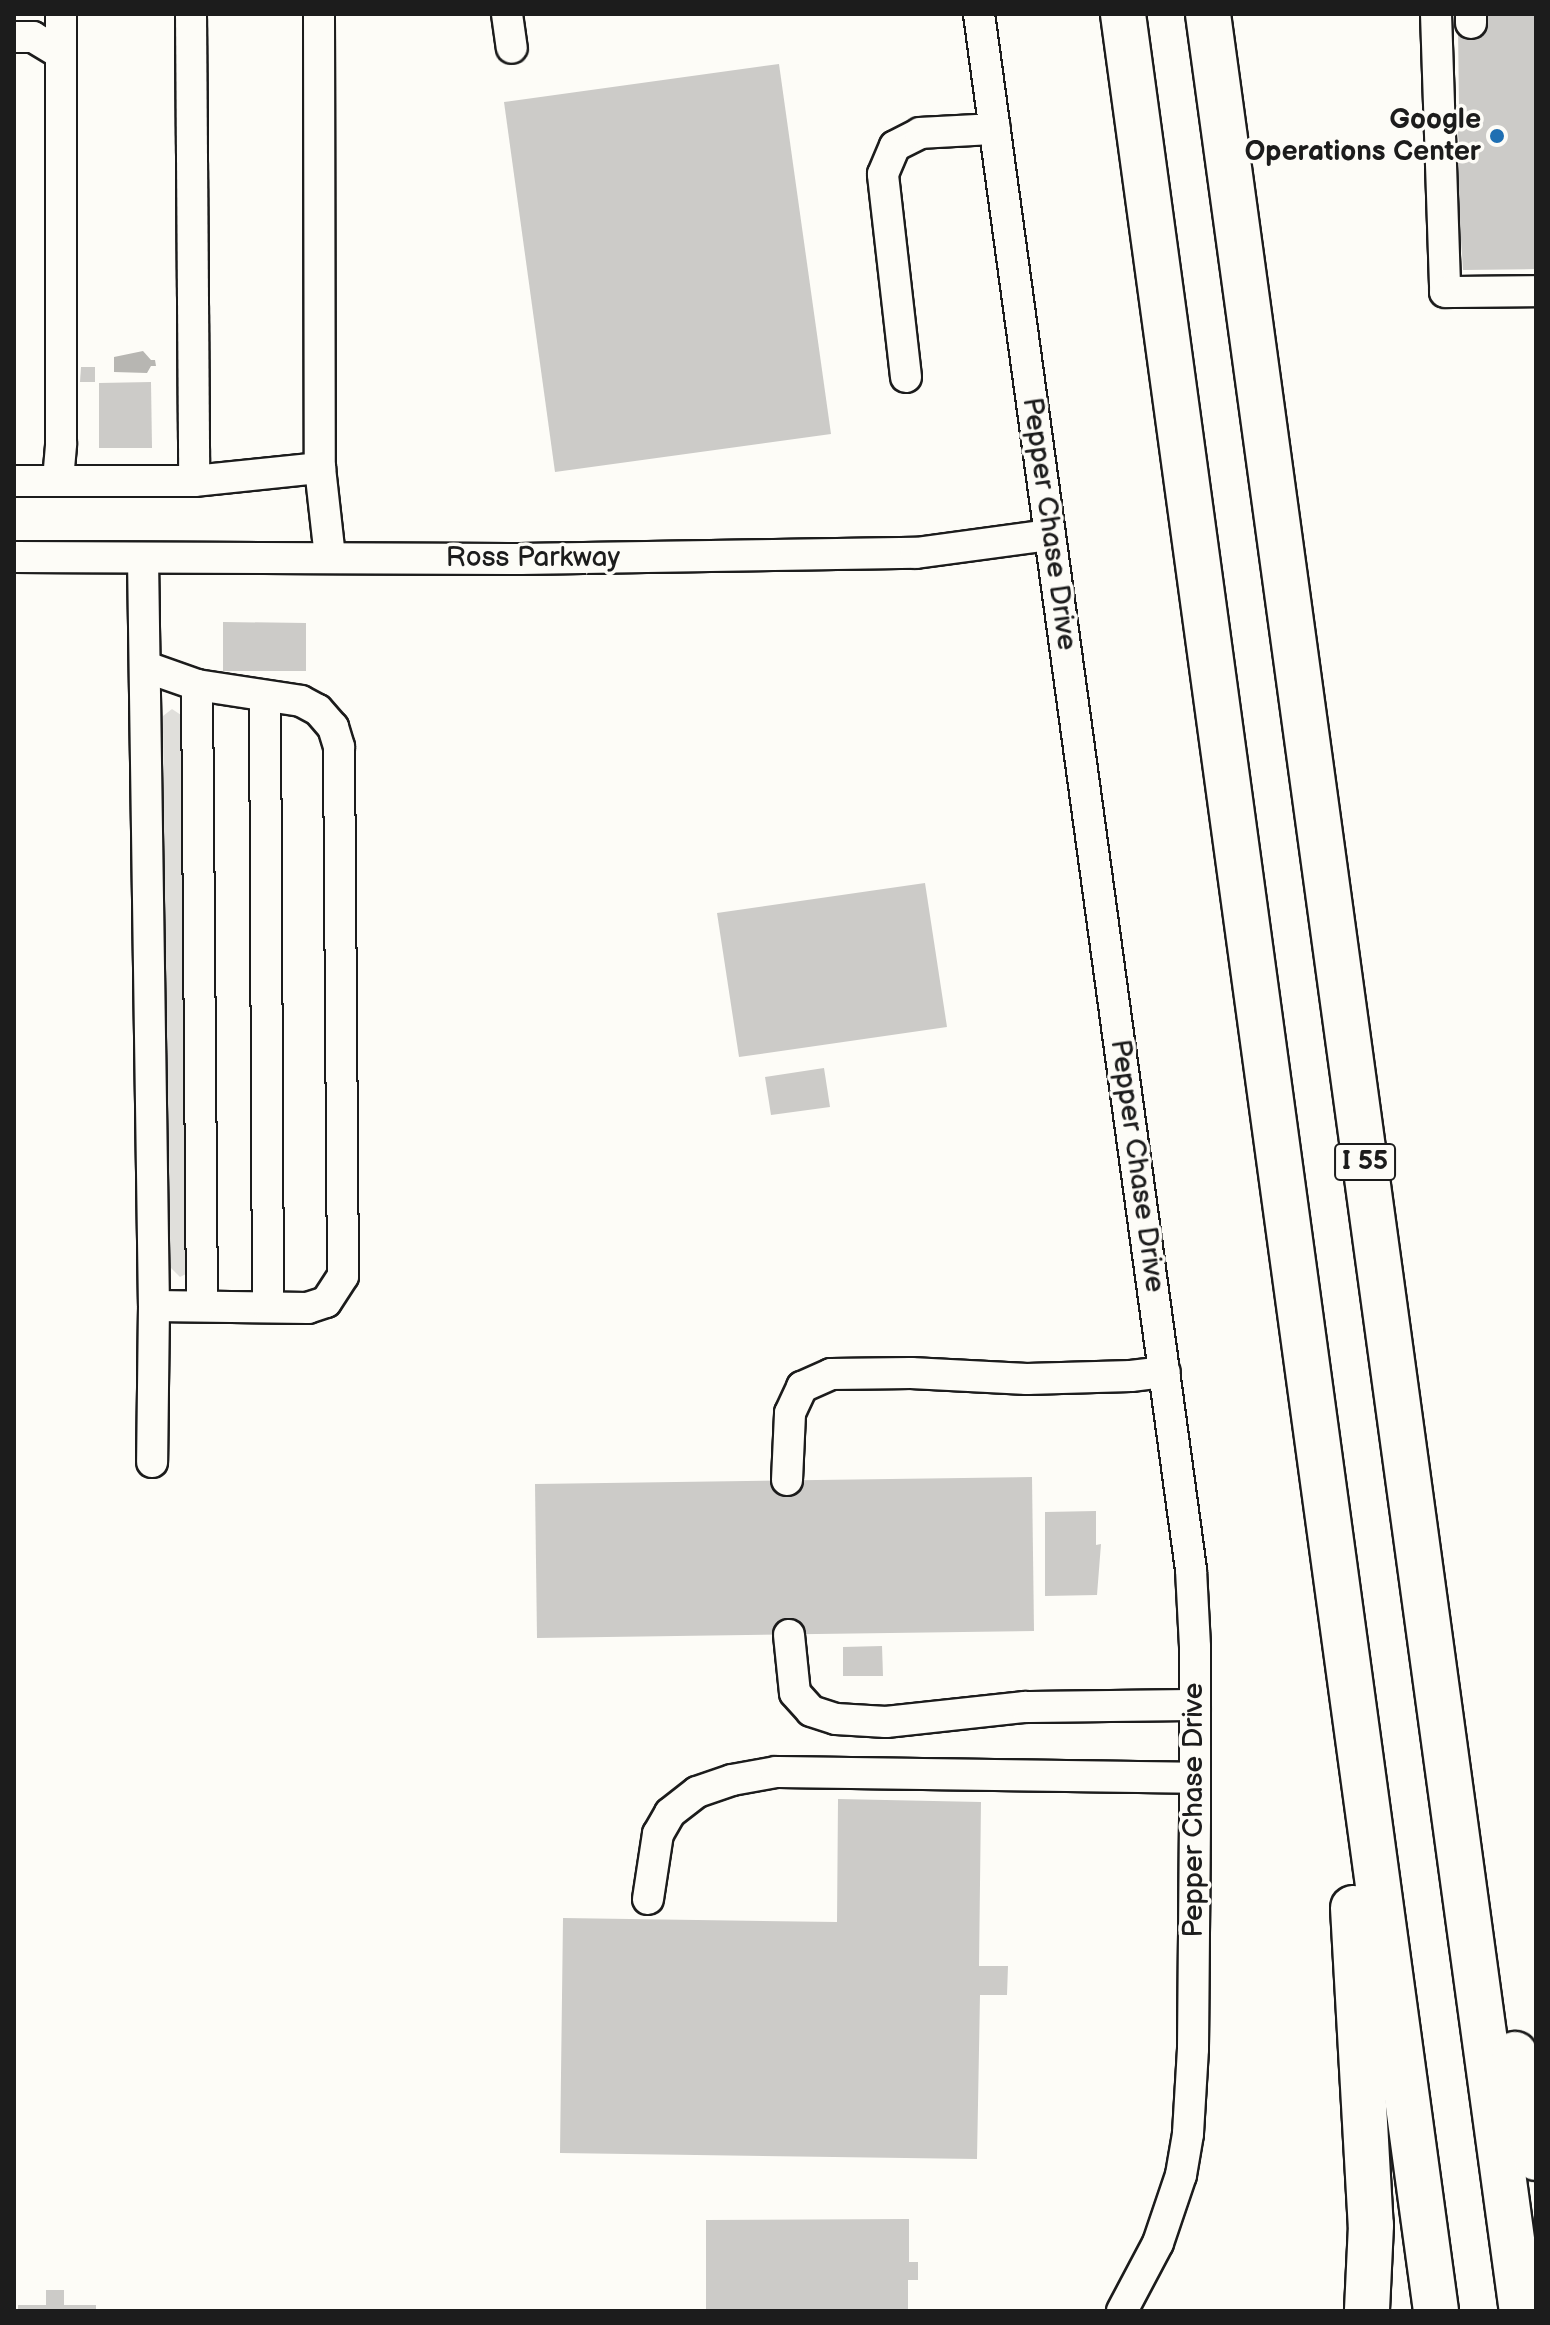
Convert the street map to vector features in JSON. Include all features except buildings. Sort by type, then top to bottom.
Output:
[{"type":"highway","points":[[1123,14],[1357,1751],[1436,2311]]},
{"type":"highway","name":"I 55","points":[[1208,14],[1522,2311]]},
{"type":"highway","points":[[1380,1265],[1536,2158]]},
{"type":"highway","points":[[1357,1751],[1349,1845],[1371,2225],[1367,2311]]},
{"type":"street","points":[[58,480],[61,443],[61,14]]},
{"type":"street","points":[[191,14],[194,481]]},
{"type":"street","points":[[319,14],[320,468],[330,557]]},
{"type":"street","points":[[507,14],[512,48]]},
{"type":"street","name":"Pepper Chase Drive","points":[[979,14],[1191,1570],[1195,1778],[1192,2072],[1188,2134],[1181,2175],[1158,2243],[1122,2311]]},
{"type":"street","points":[[1436,14],[1445,292],[1536,291]]},
{"type":"street","points":[[14,37],[33,37],[60,53]]},
{"type":"street","points":[[906,377],[883,174],[895,146],[920,133],[995,129]]},
{"type":"street","points":[[14,481],[194,481],[320,468]]},
{"type":"street","name":"Ross Parkway","points":[[14,557],[520,559],[916,553],[1050,535]]},
{"type":"street","points":[[143,558],[154,1306],[152,1462]]},
{"type":"street","points":[[146,667],[197,685],[301,701],[318,710],[333,727],[339,747],[343,1269],[337,1289],[326,1302],[308,1308],[154,1306]]},
{"type":"street","points":[[197,685],[202,1306]]},
{"type":"street","points":[[265,696],[268,1307]]},
{"type":"street","points":[[787,1480],[790,1413],[802,1387],[831,1374],[911,1373],[1027,1379],[1165,1372]]},
{"type":"street","points":[[789,1635],[795,1693],[811,1711],[836,1719],[886,1722],[1025,1707],[1195,1705]]},
{"type":"street","points":[[648,1899],[658,1834],[670,1813],[697,1792],[732,1780],[776,1772],[1195,1778]]},
{"type":"shaded area","points":[[143,351],[155,360],[156,366],[151,366],[147,373],[114,372],[114,357]]},
{"type":"shaded area","points":[[172,709],[184,717],[190,1272],[180,1277],[168,1265],[163,716]]},
{"type":"place","name":"Google Operations Center","points":[[1497,136]]}]
